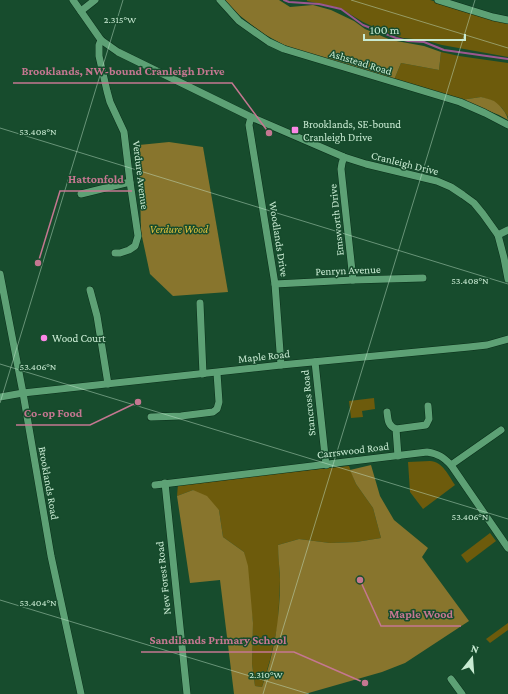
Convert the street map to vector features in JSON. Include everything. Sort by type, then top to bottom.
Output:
[{"type":"street","name":"Cranleigh Drive","points":[[73,0],[101,40],[118,52],[252,117],[344,157],[366,164],[437,181],[463,194],[483,214],[498,235],[508,279]]},
{"type":"street","points":[[81,11],[95,0]]},
{"type":"street","name":"Ashstead Road","points":[[220,0],[239,21],[269,42],[284,49],[460,102],[508,125]]},
{"type":"street","points":[[438,0],[493,17],[508,20]]},
{"type":"street","name":"Verdure Avenue","points":[[101,40],[99,45],[99,56],[110,102],[124,132],[138,236],[135,246],[129,250],[115,253]]},
{"type":"street","name":"Woodlands Drive","points":[[252,117],[249,125],[275,284],[282,365]]},
{"type":"street","name":"Emsworth Drive","points":[[344,157],[341,169],[353,280]]},
{"type":"street","points":[[81,194],[130,182]]},
{"type":"street","points":[[498,235],[508,230]]},
{"type":"street","name":"Brooklands Road","points":[[0,274],[2,301],[22,393],[51,556],[81,694]]},
{"type":"street","name":"Penryn Avenue","points":[[275,284],[423,278]]},
{"type":"street","points":[[90,290],[97,316],[108,384]]},
{"type":"street","points":[[200,303],[204,374]]},
{"type":"street","name":"Maple Road","points":[[0,397],[22,393],[282,365],[481,346],[508,339]]},
{"type":"street","name":"Stancross Road","points":[[314,362],[326,465]]},
{"type":"street","points":[[151,418],[210,413],[215,411],[219,405],[217,373]]},
{"type":"street","points":[[387,412],[390,424],[396,429],[426,425],[429,420],[428,406]]},
{"type":"street","points":[[396,429],[398,456]]},
{"type":"street","points":[[451,465],[501,430]]},
{"type":"street","name":"Carrswood Road","points":[[155,485],[427,452],[443,457],[451,465],[508,548]]},
{"type":"street","name":"New Forest Road","points":[[165,483],[187,694]]},
{"type":"street","points":[[451,679],[462,694]]},
{"type":"shaded area","points":[[307,0],[430,0],[508,23],[508,57],[442,45],[424,40],[403,38],[363,22],[340,8]]},
{"type":"shaded area","points":[[441,52],[508,63],[508,117],[502,108],[493,101],[481,97],[461,100],[394,80],[401,63],[439,70]]},
{"type":"shaded area","points":[[374,398],[375,409],[362,411],[363,417],[351,418],[349,401]]},
{"type":"shaded area","points":[[430,461],[438,463],[442,466],[455,485],[423,509],[410,492],[408,462]]},
{"type":"shaded area","points":[[349,466],[356,484],[373,508],[381,538],[356,542],[330,543],[299,539],[278,545],[280,581],[278,624],[262,687],[255,686],[252,664],[253,623],[244,552],[223,537],[219,510],[193,490],[177,496],[178,484]]},
{"type":"shaded area","points":[[490,533],[496,541],[467,563],[461,555]]},
{"type":"shaded area","points":[[508,623],[508,630],[490,643],[486,639]]},
{"type":"green space","points":[[225,0],[279,0],[290,7],[313,5],[331,10],[354,21],[365,29],[391,40],[424,46],[441,52],[439,70],[401,63],[394,80],[311,55],[284,45],[262,33],[239,15]]},
{"type":"green space","points":[[481,97],[494,101],[505,112],[508,120],[461,100]]},
{"type":"green space","name":"Verdure Wood","points":[[169,142],[203,147],[228,292],[173,296],[150,274],[141,232],[139,145]]},
{"type":"green space","points":[[371,465],[380,496],[394,520],[428,548],[422,557],[469,621],[405,663],[382,672],[305,694],[234,694],[220,580],[190,583],[177,496],[193,490],[207,496],[219,510],[223,537],[244,552],[248,566],[253,623],[252,664],[255,686],[262,687],[273,649],[279,609],[280,582],[278,545],[299,539],[330,543],[356,542],[381,538],[373,508],[356,484],[350,470]]},
{"type":"waterway","points":[[284,0],[289,2],[319,4],[341,9],[363,25],[396,38],[408,41],[424,42],[444,50],[508,59]]},
{"type":"place","name":"Brooklands, SE-bound Cranleigh Drive","points":[[295,130]]},
{"type":"place","name":"Brooklands, NW-bound Cranleigh Drive","points":[[269,133]]},
{"type":"place","name":"Hattonfold","points":[[38,263]]},
{"type":"place","name":"Wood Court","points":[[44,338]]},
{"type":"place","name":"Co-op Food","points":[[138,402]]},
{"type":"place","name":"Maple Wood","points":[[360,580]]},
{"type":"place","name":"Sandilands Primary School","points":[[365,683]]}]
